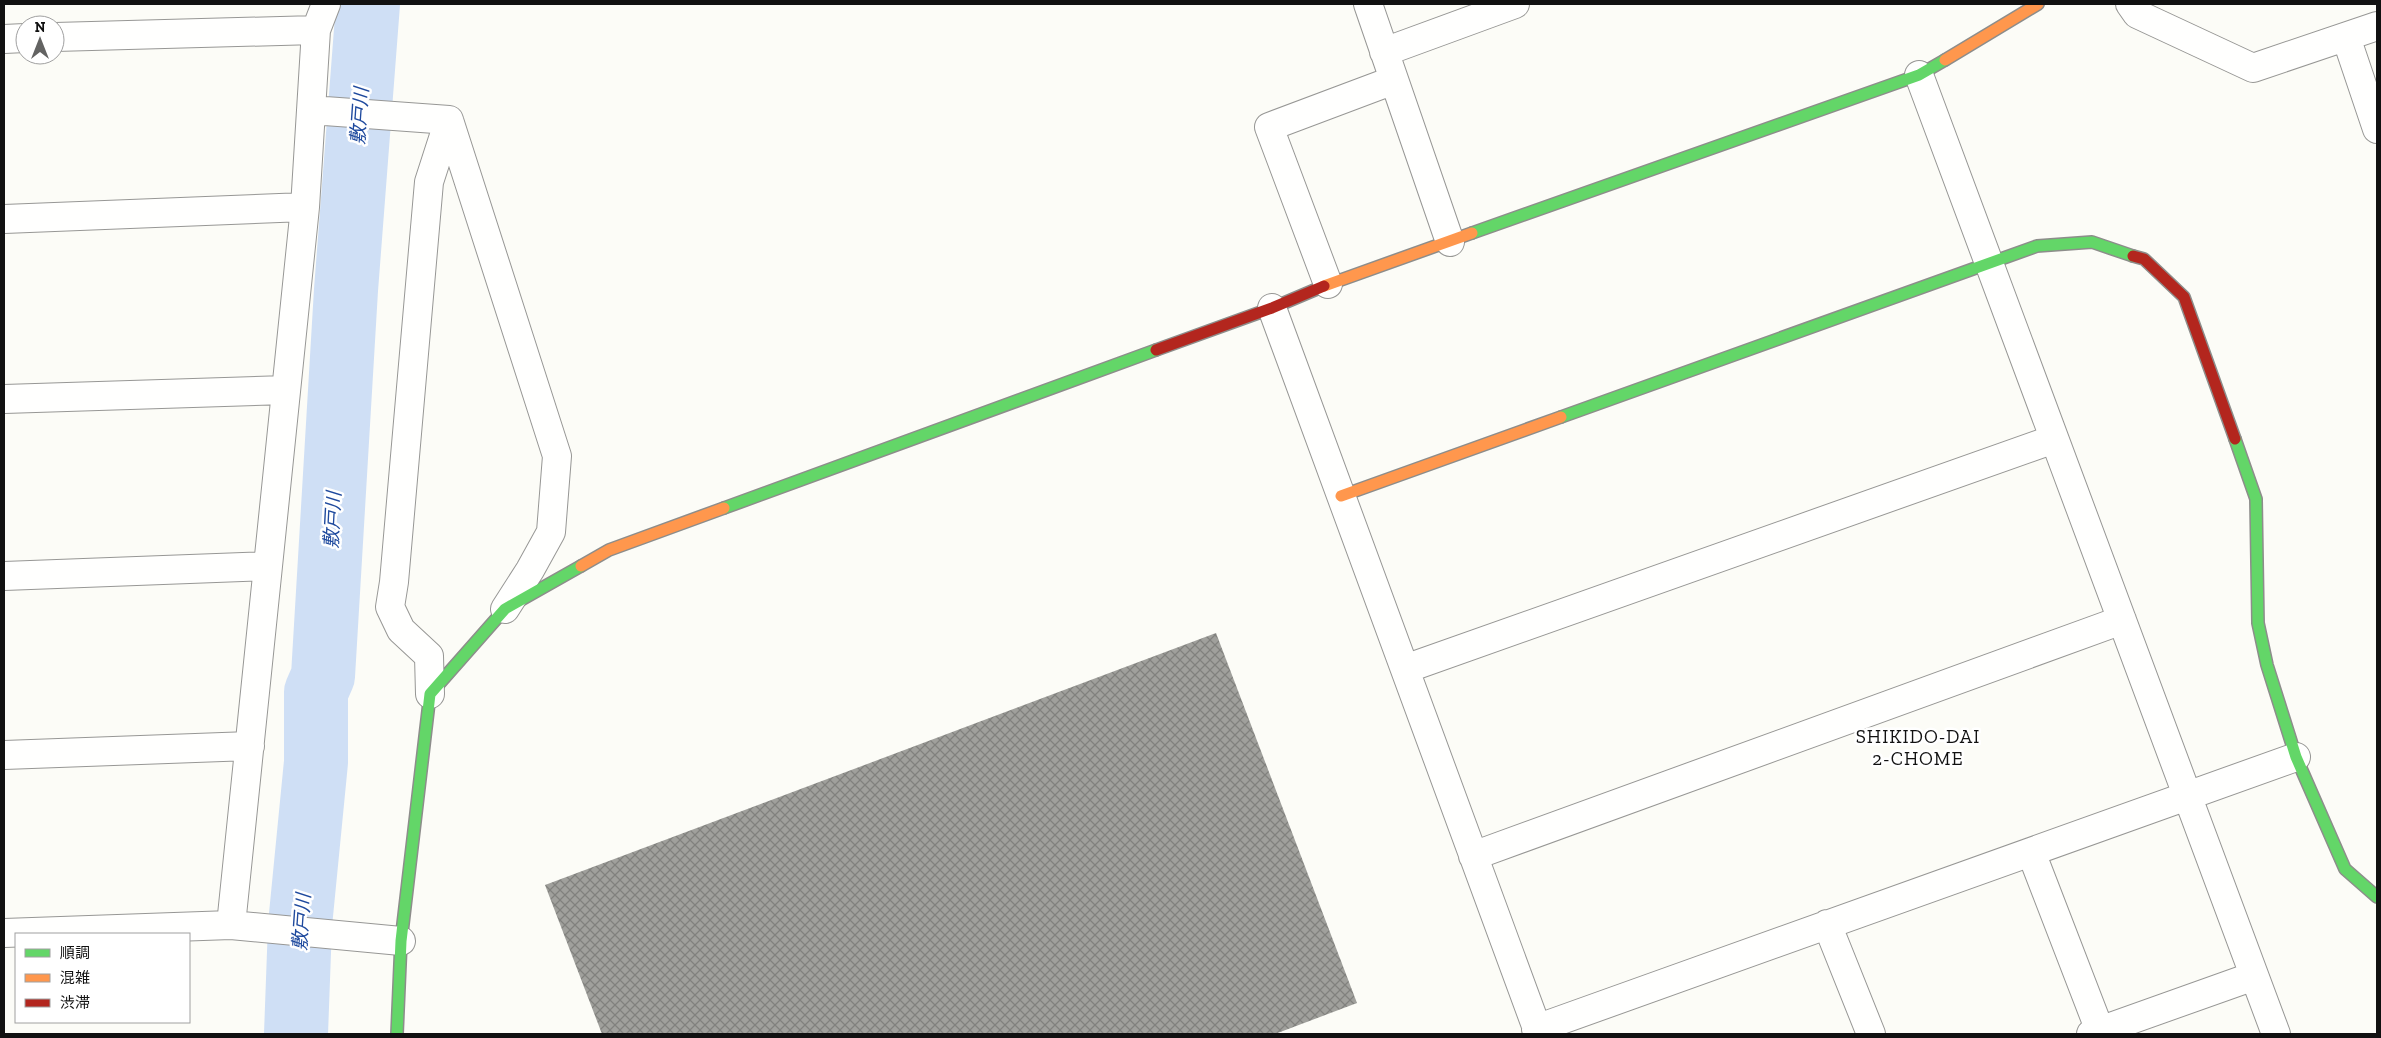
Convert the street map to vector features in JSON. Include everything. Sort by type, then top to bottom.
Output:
[{"type":"street","points":[[231,925],[305,207],[324,111],[316,30],[326,4]]},
{"type":"street","points":[[1368,4],[1450,242]]},
{"type":"street","points":[[1384,52],[1515,4]]},
{"type":"street","points":[[505,609],[609,550],[1272,308],[1328,284],[1919,75],[2038,4]]},
{"type":"street","points":[[2130,4],[2137,14],[2253,68],[2377,26]]},
{"type":"street","points":[[65,37],[316,30]]},
{"type":"street","points":[[2346,37],[2377,128]]},
{"type":"street","points":[[1919,75],[2276,1034]]},
{"type":"street","points":[[1328,284],[1269,126],[1394,80]]},
{"type":"street","points":[[324,111],[449,120]]},
{"type":"street","points":[[430,694],[505,609],[551,532],[557,456],[449,120]]},
{"type":"street","points":[[397,1034],[401,941],[430,694],[429,656],[401,630],[390,607],[394,582],[429,182],[449,120]]},
{"type":"street","points":[[4,219],[305,207]]},
{"type":"street","points":[[1341,496],[1988,262],[2037,246],[2092,242],[2144,259],[2184,297],[2256,499],[2258,623],[2267,665],[2296,757],[2345,869],[2377,897]]},
{"type":"street","points":[[1272,308],[1538,1032],[1827,924],[2296,757]]},
{"type":"street","points":[[4,399],[286,390]]},
{"type":"street","points":[[1404,669],[2054,439]]},
{"type":"street","points":[[4,576],[268,566]]},
{"type":"street","points":[[1473,856],[2122,620]]},
{"type":"street","points":[[4,755],[250,746]]},
{"type":"street","points":[[2031,852],[2095,1033],[2254,976]]},
{"type":"street","points":[[1827,924],[1871,1034]]},
{"type":"street","points":[[4,933],[231,925],[401,941]]},
{"type":"building","points":[[1216,633],[1357,1003],[1275,1034],[602,1034],[545,885]]},
{"type":"waterway","name":"敷戸川","points":[[296,1034],[300,925],[316,762],[316,692],[323,676],[346,290],[368,4]]},
{"type":"traffic: fast","points":[[1472,233],[1919,75],[1945,60]]},
{"type":"traffic: fast","points":[[1561,417],[2037,246],[2092,242],[2133,256]]},
{"type":"traffic: fast","points":[[724,508],[1156,350]]},
{"type":"traffic: fast","points":[[2235,439],[2256,499],[2258,623],[2267,665],[2296,757],[2345,869],[2377,897]]},
{"type":"traffic: fast","points":[[397,1034],[401,941],[430,694],[505,609],[581,566]]},
{"type":"traffic: slow","points":[[1945,60],[2038,4]]},
{"type":"traffic: slow","points":[[1324,286],[1472,233]]},
{"type":"traffic: slow","points":[[1341,496],[1561,417]]},
{"type":"traffic: slow","points":[[581,566],[609,550],[724,508]]},
{"type":"traffic: jam","points":[[2133,256],[2144,259],[2184,297],[2235,439]]},
{"type":"traffic: jam","points":[[1156,350],[1272,308],[1324,286]]},
{"type":"district","name":"SHIKIDO-DAI 2-CHOME","points":[[1918,747]]}]
